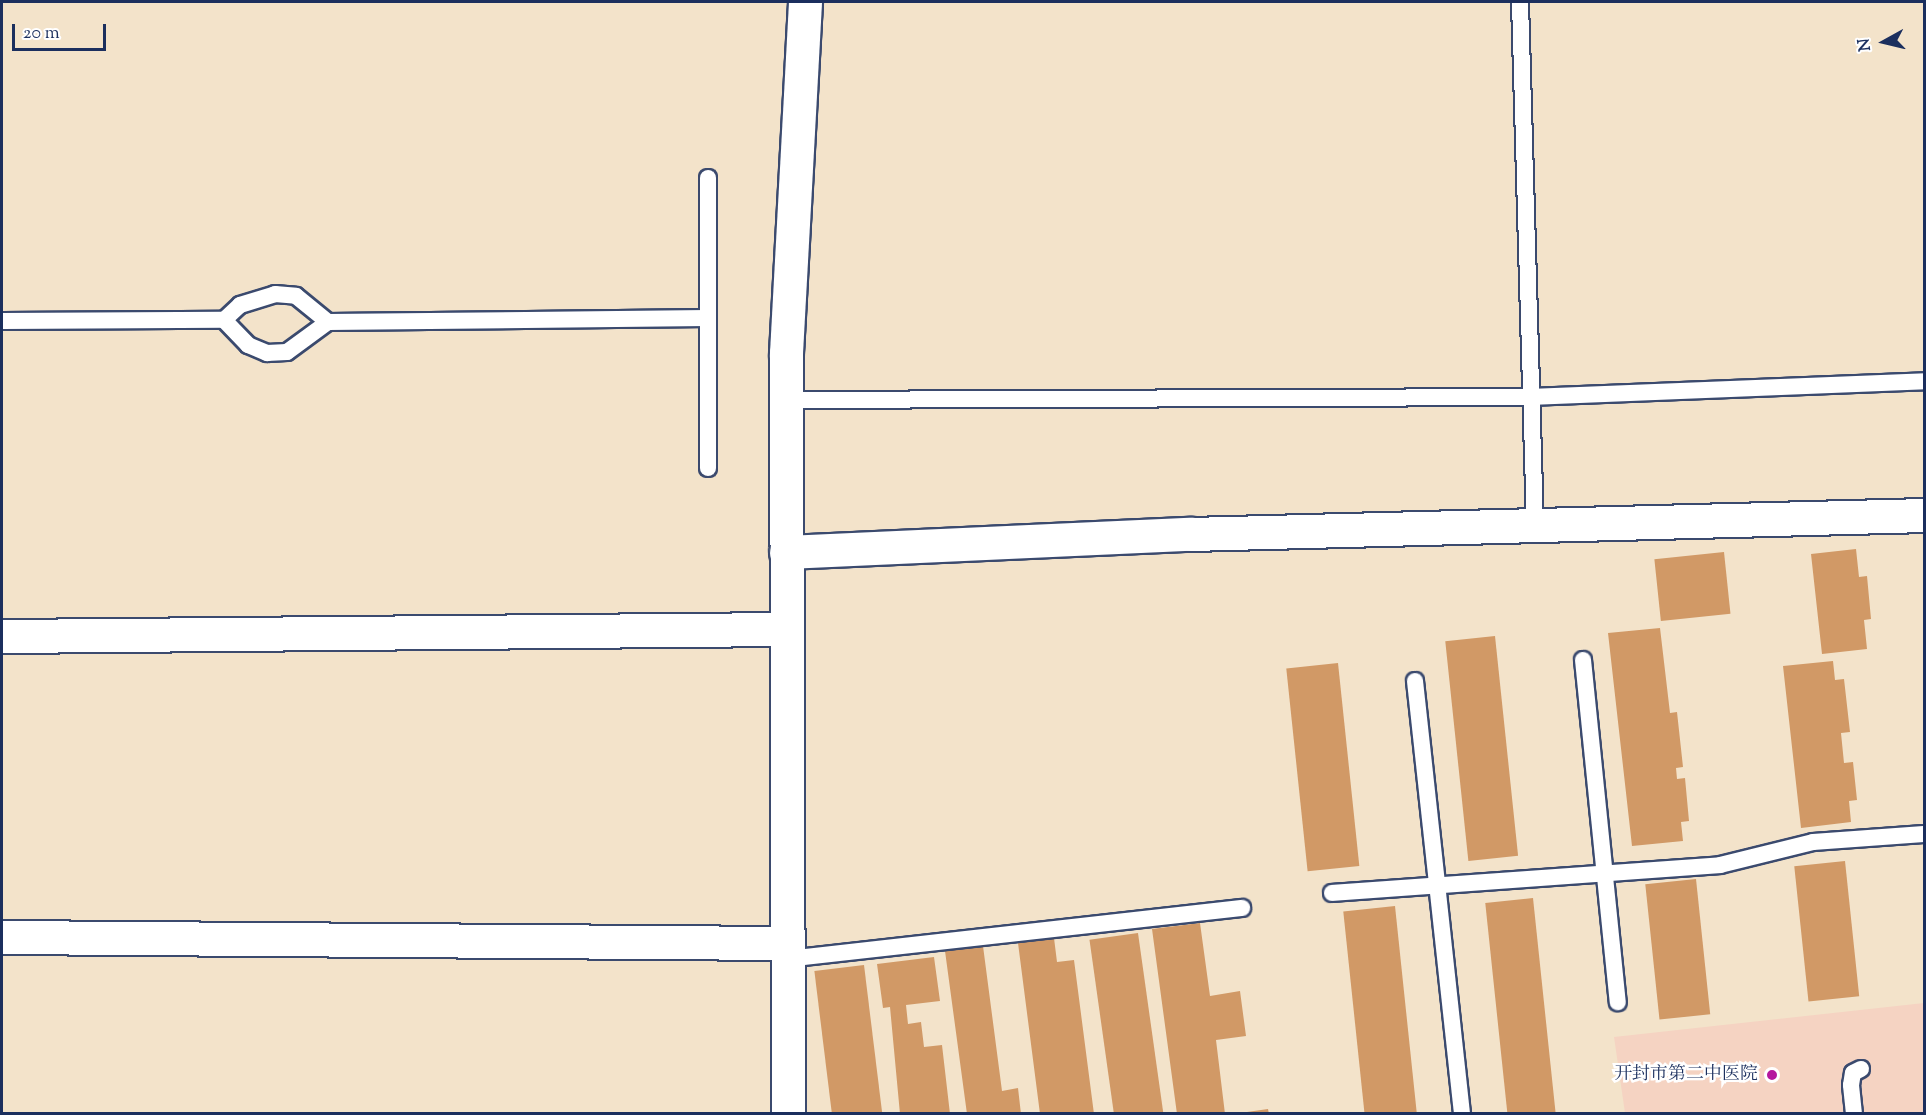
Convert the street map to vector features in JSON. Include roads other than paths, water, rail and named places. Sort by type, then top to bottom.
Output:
[{"type":"street","points":[[788,1113],[786,400],[805,2]]},
{"type":"street","points":[[786,552],[1535,525],[1924,514]]},
{"type":"street","points":[[2,636],[786,629]]},
{"type":"street","points":[[2,938],[786,951]]},
{"type":"lane","points":[[1520,2],[1535,525]]},
{"type":"lane","points":[[708,178],[708,468]]},
{"type":"lane","points":[[2,321],[224,320],[240,305],[275,294],[296,296],[328,322]]},
{"type":"lane","points":[[224,320],[248,345],[267,353],[287,352],[328,322],[708,318]]},
{"type":"lane","points":[[786,400],[1532,397],[1924,381]]},
{"type":"lane","points":[[1583,660],[1618,1002]]},
{"type":"lane","points":[[1415,681],[1462,1113]]},
{"type":"lane","points":[[1332,893],[1720,865],[1813,842],[1924,834]]},
{"type":"lane","points":[[786,951],[1242,908]]},
{"type":"lane","points":[[1854,1113],[1851,1079],[1861,1069]]},
{"type":"place","name":"开封市第二中医院","points":[[1772,1075]]}]
